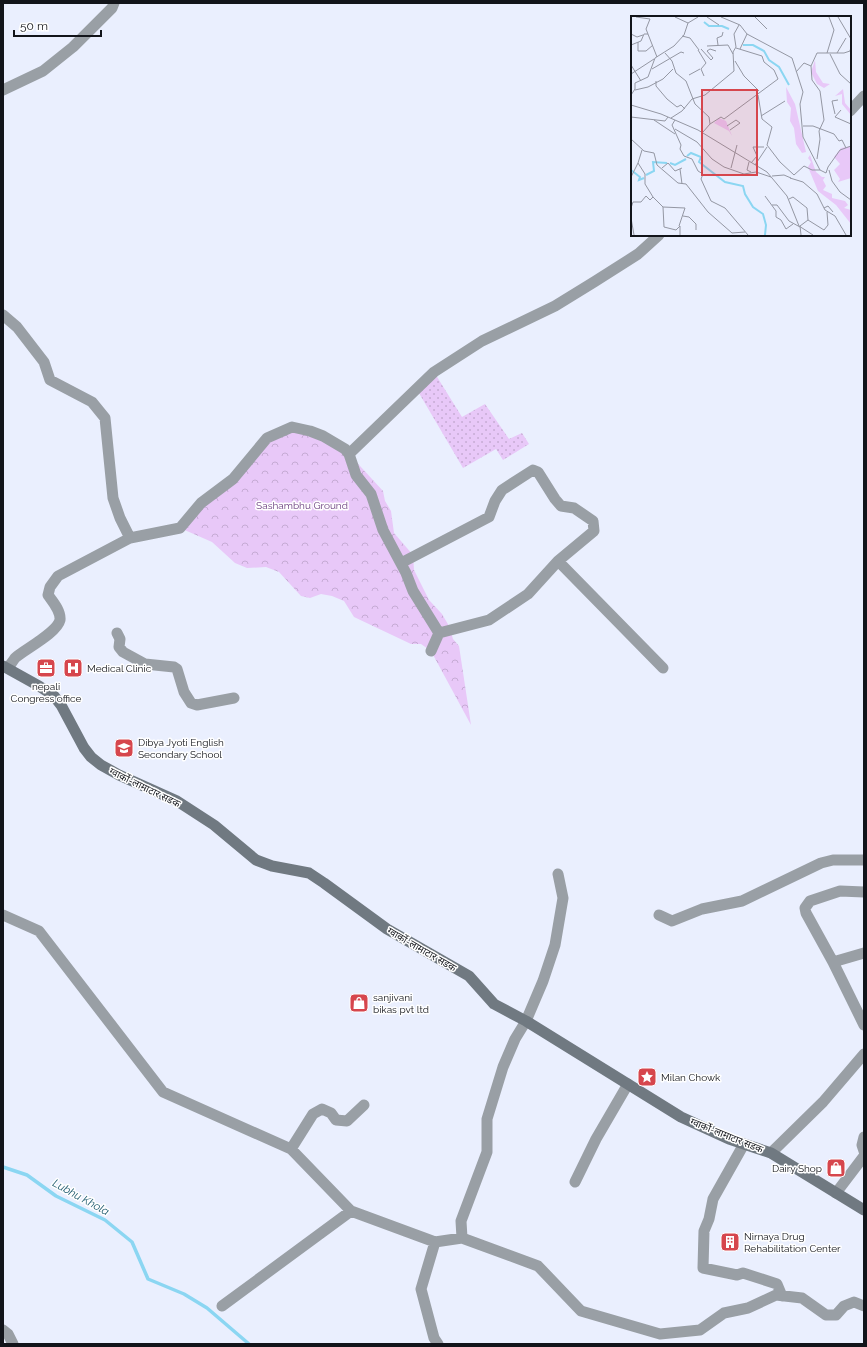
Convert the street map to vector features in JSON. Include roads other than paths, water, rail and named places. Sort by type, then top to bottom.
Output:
[{"type":"main road","name":"ग्वार्को-लामाटार सडक","points":[[5,667],[54,696],[61,704],[84,748],[91,757],[101,765],[119,775],[177,801],[214,825],[256,860],[272,866],[309,874],[324,883],[386,929],[470,976],[494,1004],[526,1021],[681,1117],[744,1144],[771,1153],[864,1210]]},
{"type":"street","points":[[3,90],[43,71],[74,47],[112,8],[114,3]]},
{"type":"street","points":[[851,111],[864,96]]},
{"type":"street","points":[[349,454],[434,372],[482,341],[555,306],[638,254],[658,236]]},
{"type":"street","points":[[3,315],[17,327],[44,362],[50,380],[92,402],[105,418],[113,498],[120,518],[130,538]]},
{"type":"street","points":[[5,667],[35,645],[57,625],[60,620],[59,612],[48,595],[50,587],[58,576],[130,538],[180,528],[201,503],[233,479],[267,438],[292,427],[323,436],[349,454],[356,475],[371,494],[383,530],[401,563],[413,591],[439,633]]},
{"type":"street","points":[[401,563],[489,517],[495,501],[502,490],[533,470],[538,472],[554,499],[561,506],[574,508],[594,521],[594,530],[558,561],[528,594],[489,620],[439,633]]},
{"type":"street","points":[[558,561],[663,668]]},
{"type":"street","points":[[117,633],[120,639],[119,646],[123,652],[146,664],[174,667],[177,669],[184,692],[191,703],[197,705],[234,698]]},
{"type":"street","points":[[431,651],[439,633]]},
{"type":"street","points":[[659,915],[672,921],[702,909],[749,898],[770,886],[821,863],[833,860],[864,860]]},
{"type":"street","points":[[462,1238],[461,1220],[487,1152],[487,1119],[502,1067],[515,1039],[526,1021],[543,981],[555,945],[563,898],[558,874]]},
{"type":"street","points":[[864,892],[840,891],[810,901],[805,908],[806,913],[833,962],[864,1025]]},
{"type":"street","points":[[3,915],[39,931],[163,1092],[291,1149],[351,1211],[435,1242],[462,1238],[538,1266],[580,1311],[660,1334],[700,1330],[724,1313],[748,1308],[776,1295],[804,1299],[826,1315],[836,1315],[844,1306],[854,1302],[864,1306]]},
{"type":"street","points":[[833,962],[864,953]]},
{"type":"street","points":[[771,1153],[823,1102],[864,1054]]},
{"type":"street","points":[[575,1182],[596,1139],[628,1084]]},
{"type":"street","points":[[291,1149],[313,1114],[322,1109],[331,1113],[336,1120],[347,1121],[364,1105]]},
{"type":"street","points":[[864,1137],[862,1145],[864,1151]]},
{"type":"street","points":[[744,1144],[713,1199],[709,1219],[704,1231],[703,1268],[737,1275],[743,1272],[777,1284],[782,1296]]},
{"type":"street","points":[[836,1193],[864,1156]]},
{"type":"street","points":[[222,1306],[351,1211]]},
{"type":"street","points":[[435,1242],[421,1289],[434,1338],[438,1344]]},
{"type":"street","points":[[3,1330],[8,1334],[13,1344]]},
{"type":"waterway","name":"Lubhu Khola","points":[[3,1167],[27,1175],[56,1196],[105,1220],[132,1242],[148,1279],[184,1294],[207,1308],[249,1344]]},
{"type":"place","name":"nepali Congress office","points":[[46,668]]},
{"type":"place","name":"Medical Clinic","points":[[73,668]]},
{"type":"place","name":"Dibya Jyoti English Secondary School","points":[[124,748]]},
{"type":"place","name":"sanjivani bikas pvt ltd","points":[[359,1003]]},
{"type":"place","name":"Milan Chowk","points":[[647,1077]]},
{"type":"place","name":"Dairy Shop","points":[[836,1168]]},
{"type":"place","name":"Nirnaya Drug Rehabilitation Center","points":[[730,1242]]},
{"type":"park label","name":"Sashambhu Ground","points":[[302,505]]}]
